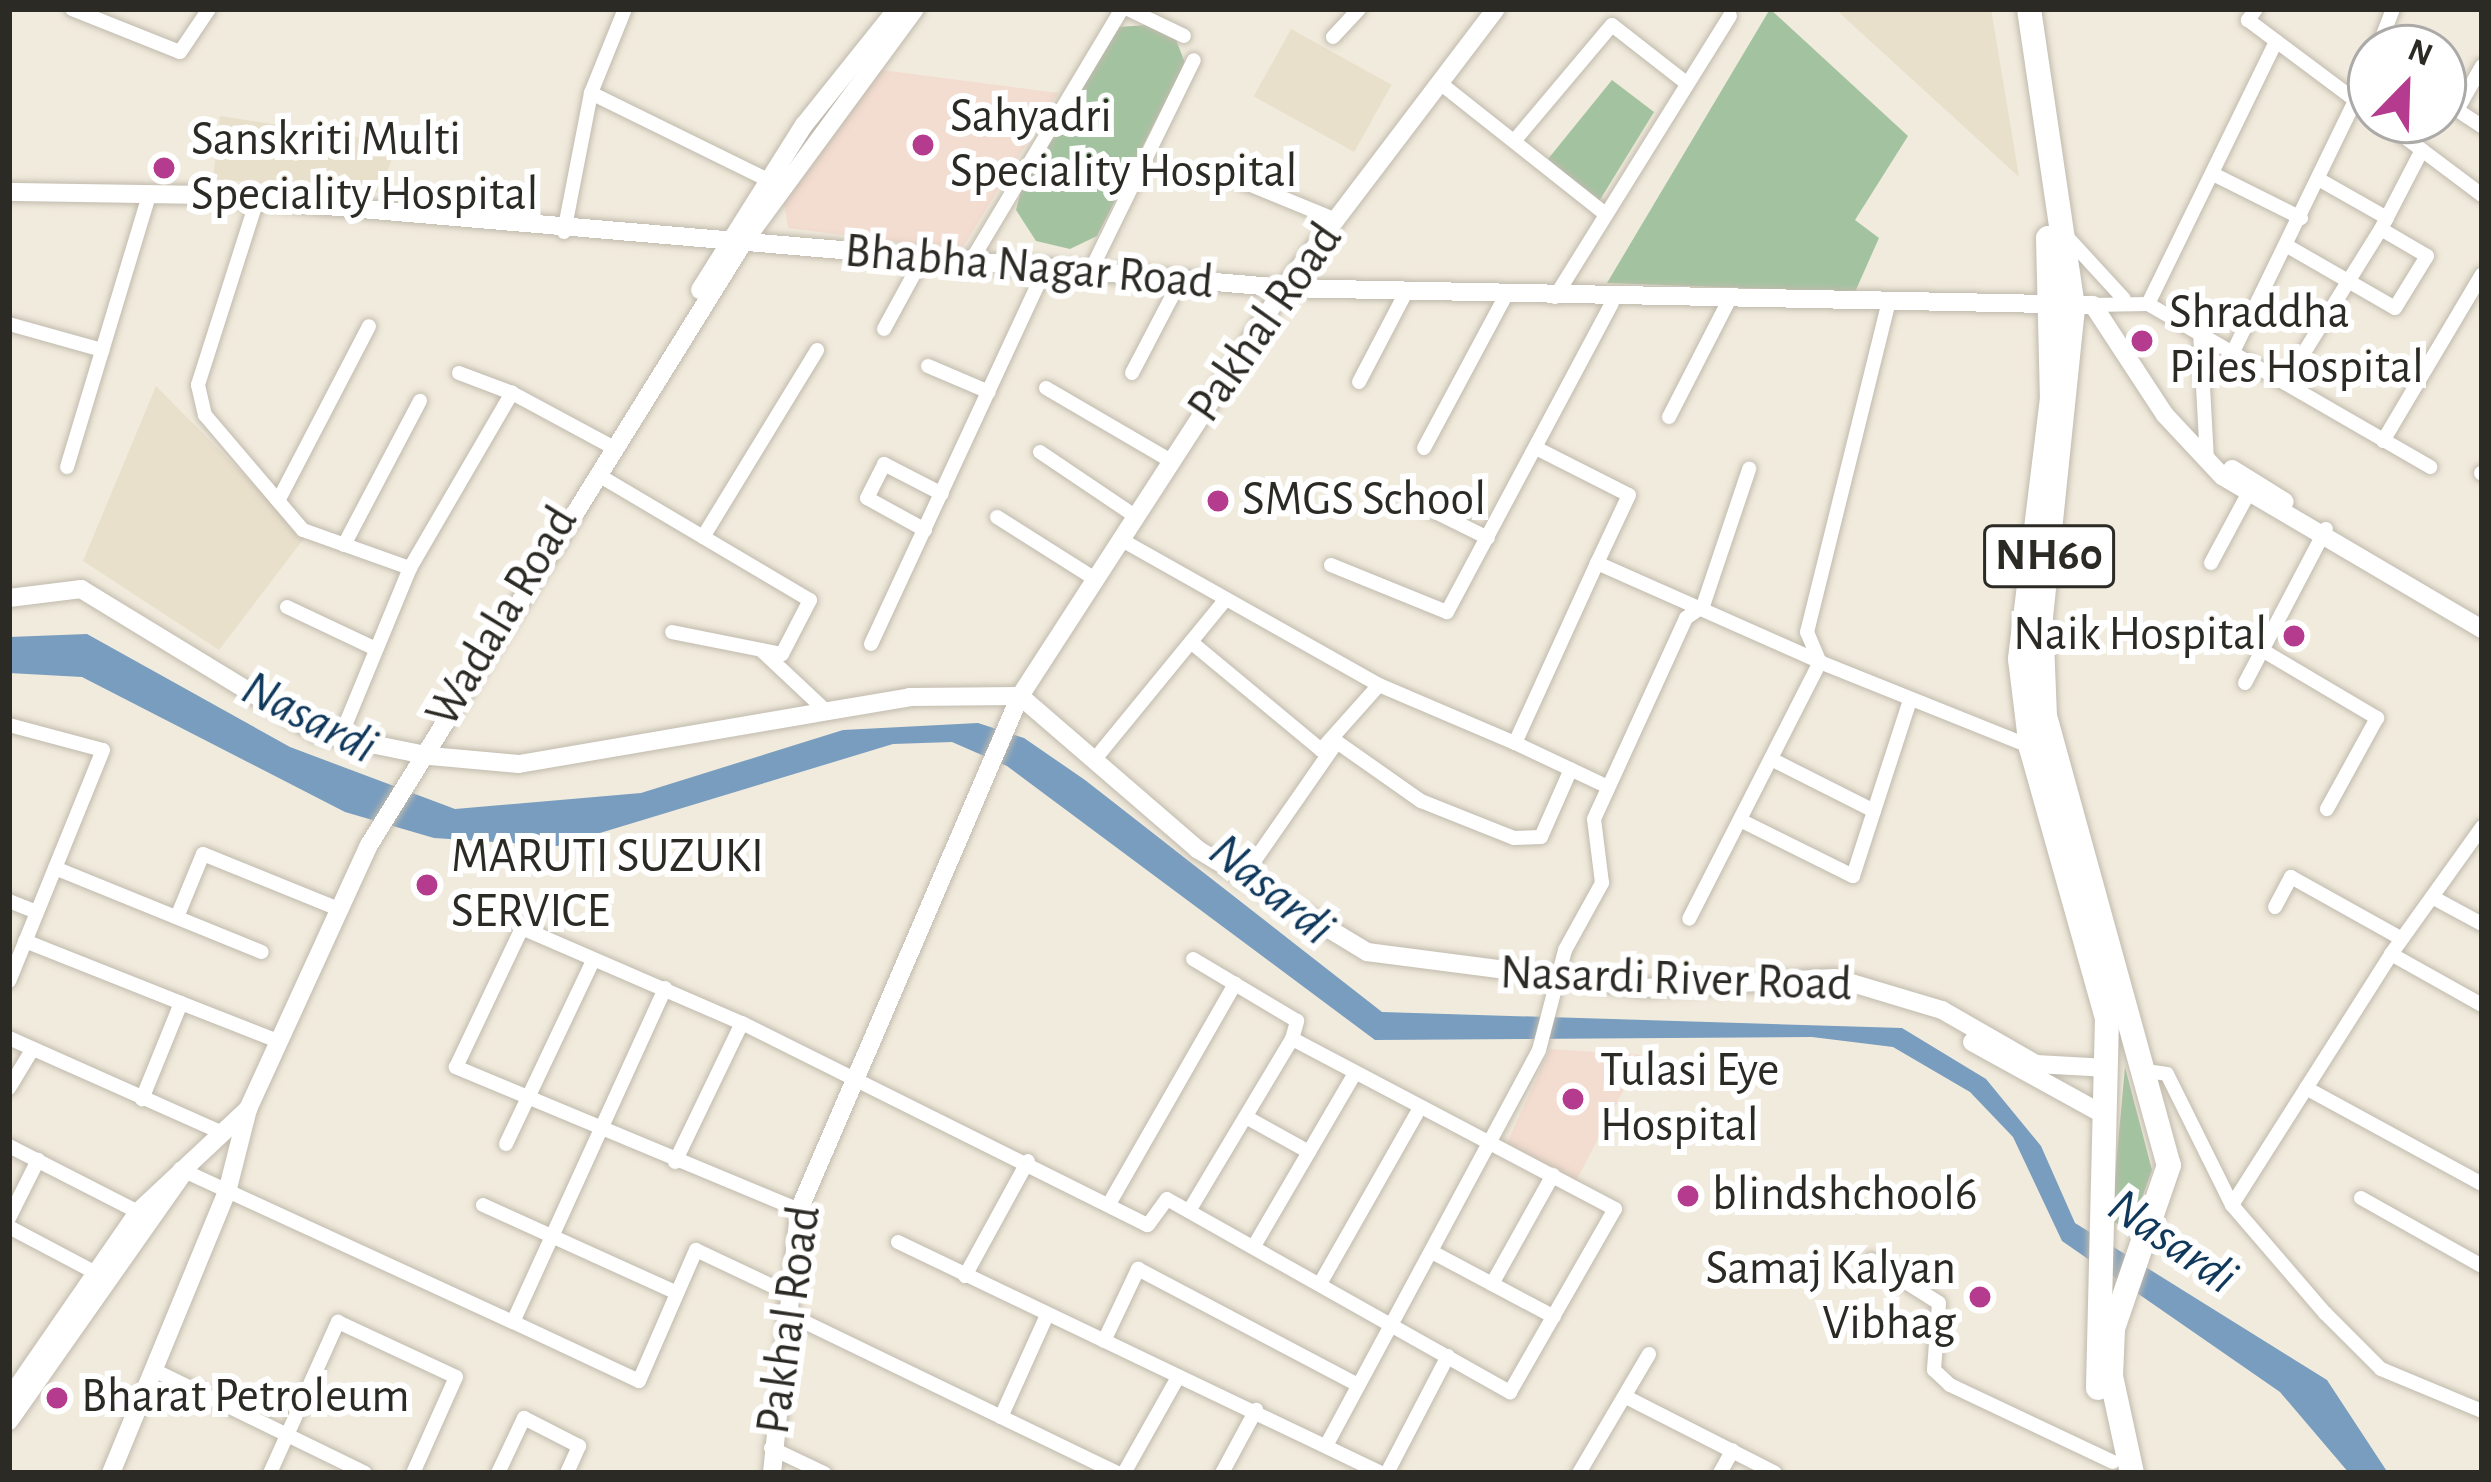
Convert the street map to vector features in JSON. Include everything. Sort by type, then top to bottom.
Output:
[{"type":"highway","name":"NH60","points":[[2014,9],[2072,308]]},
{"type":"highway","name":"NH60","points":[[2029,9],[2072,308],[2052,398],[2022,594],[2042,748],[2100,981],[2108,1068],[2093,1313],[2120,1470]]},
{"type":"highway","name":"NH60","points":[[2042,748],[2149,1081],[2169,1165],[2145,1246],[2119,1303],[2111,1376],[2120,1470]]},
{"type":"street","points":[[72,9],[180,52],[209,9]]},
{"type":"street","points":[[564,232],[591,93],[625,9]]},
{"type":"street","name":"Wadala Road","points":[[422,760],[735,243],[766,179],[897,9]]},
{"type":"street","name":"Wadala Road","points":[[735,243],[915,9]]},
{"type":"street","points":[[968,266],[1125,9],[1184,36]]},
{"type":"street","points":[[1333,37],[1360,9]]},
{"type":"street","name":"Pakhal Road","points":[[772,1473],[783,1301],[800,1210],[1017,702],[1284,289],[1496,9]]},
{"type":"street","points":[[2255,9],[2248,20],[2347,94]]},
{"type":"street","points":[[1552,301],[1730,16]]},
{"type":"street","points":[[1515,140],[1612,25],[1685,82]]},
{"type":"street","points":[[2148,304],[2217,176],[2276,41]]},
{"type":"street","points":[[1089,274],[1194,60]]},
{"type":"street","points":[[1440,83],[1604,213]]},
{"type":"street","points":[[591,93],[766,179]]},
{"type":"street","points":[[2233,352],[2347,136]]},
{"type":"street","points":[[2414,144],[2482,195]]},
{"type":"street","points":[[2285,383],[2350,282],[2422,150]]},
{"type":"street","points":[[2217,176],[2301,218]]},
{"type":"street","points":[[2289,247],[2395,308],[2427,256],[2320,180]]},
{"type":"street","points":[[1241,181],[1336,220]]},
{"type":"street","name":"Bhabha Nagar Road","points":[[9,193],[256,203],[920,263],[1284,289],[1612,304],[2072,308]]},
{"type":"street","points":[[67,466],[149,196]]},
{"type":"street","points":[[256,203],[198,386],[205,416],[303,530],[410,568]]},
{"type":"street","points":[[2062,231],[2125,299]]},
{"type":"street","points":[[884,329],[920,263]]},
{"type":"street","points":[[871,644],[1044,272]]},
{"type":"street","points":[[2383,441],[2482,274]]},
{"type":"street","points":[[1132,373],[1180,281]]},
{"type":"street","points":[[1359,382],[1405,294]]},
{"type":"street","points":[[1424,448],[1504,298]]},
{"type":"street","points":[[2072,308],[2125,299],[2148,304],[2430,467]]},
{"type":"street","points":[[1331,565],[1447,612],[1612,304]]},
{"type":"street","points":[[1669,417],[1727,304]]},
{"type":"street","points":[[1820,662],[1807,632],[1888,305]]},
{"type":"street","points":[[2072,308],[2211,462],[2248,494],[2410,583],[2482,629]]},
{"type":"street","points":[[9,324],[102,350]]},
{"type":"street","points":[[278,501],[369,326]]},
{"type":"street","points":[[2200,331],[2211,462]]},
{"type":"street","points":[[703,537],[818,350]]},
{"type":"street","points":[[928,366],[989,392]]},
{"type":"street","points":[[459,373],[512,394],[611,447]]},
{"type":"street","points":[[1046,388],[1171,461]]},
{"type":"street","points":[[340,738],[410,568],[512,394]]},
{"type":"street","points":[[344,544],[420,401]]},
{"type":"street","name":"Wadala Road","points":[[422,760],[600,476],[611,447]]},
{"type":"street","points":[[1516,743],[1629,495],[1536,448]]},
{"type":"street","points":[[1040,452],[1136,516]]},
{"type":"street","points":[[2211,462],[2324,534]]},
{"type":"street","points":[[926,530],[867,498],[884,464],[942,494]]},
{"type":"street","points":[[1327,1444],[1391,1321],[1493,1147],[1539,1050],[1554,990],[1602,883],[1594,819],[1686,618],[1703,606],[1749,469]]},
{"type":"street","points":[[600,476],[810,600],[782,654],[672,632]]},
{"type":"street","points":[[2211,563],[2248,494]]},
{"type":"street","points":[[1408,499],[1488,538]]},
{"type":"street","points":[[997,517],[1094,579]]},
{"type":"street","points":[[2245,683],[2324,534]]},
{"type":"street","points":[[1120,539],[1378,685],[1608,787]]},
{"type":"street","points":[[1597,563],[1910,700],[2042,748]]},
{"type":"street","points":[[2410,583],[2482,616]]},
{"type":"street","points":[[9,598],[81,589],[253,701],[340,738],[422,760],[519,764],[826,711],[1017,702]]},
{"type":"street","points":[[1095,759],[1225,600]]},
{"type":"street","points":[[287,607],[376,650]]},
{"type":"street","points":[[1190,642],[1274,718],[1321,750],[1337,742]]},
{"type":"street","points":[[761,650],[826,711]]},
{"type":"street","points":[[2262,650],[2377,718],[2327,809]]},
{"type":"street","points":[[1689,920],[1820,662]]},
{"type":"street","points":[[1241,880],[1378,685]]},
{"type":"street","points":[[1742,821],[1853,876],[1910,700]]},
{"type":"street","name":"Nasardi River Road","points":[[1017,702],[1095,759],[1241,880],[1367,952],[1554,990],[1816,976],[1915,1000]]},
{"type":"street","points":[[9,725],[103,750],[25,941],[12,961],[9,981]]},
{"type":"street","points":[[1337,742],[1421,801],[1514,838],[1541,837],[1571,770]]},
{"type":"street","points":[[1771,759],[1874,812]]},
{"type":"street","points":[[111,1473],[158,1372],[227,1192],[248,1109],[370,844],[422,760]]},
{"type":"street","points":[[2232,1205],[2391,954],[2480,834]]},
{"type":"street","points":[[178,917],[203,854],[341,910]]},
{"type":"street","points":[[55,868],[262,952]]},
{"type":"street","points":[[2275,907],[2291,877],[2402,939]]},
{"type":"street","points":[[2432,897],[2482,924]]},
{"type":"street","points":[[9,901],[36,912]]},
{"type":"street","points":[[800,1210],[675,1162],[456,1066],[522,928],[742,1022],[851,1083],[1028,1161],[1148,1225],[1168,1199],[1510,1392],[1615,1208],[1292,1039]]},
{"type":"street","points":[[25,941],[280,1042]]},
{"type":"street","points":[[2391,954],[2482,1005]]},
{"type":"street","points":[[1189,1211],[1292,1039],[1298,1021],[1193,959]]},
{"type":"street","points":[[506,1144],[592,961]]},
{"type":"street","points":[[1109,1204],[1235,984]]},
{"type":"street","points":[[513,1322],[665,988]]},
{"type":"street","points":[[1915,1000],[2036,1064],[2108,1068]]},
{"type":"street","points":[[1915,1000],[2106,1116]]},
{"type":"street","points":[[142,1099],[181,1003]]},
{"type":"street","points":[[675,1162],[742,1022]]},
{"type":"street","points":[[9,1038],[220,1132]]},
{"type":"street","points":[[9,1088],[32,1050]]},
{"type":"street","points":[[1254,1246],[1355,1073]]},
{"type":"street","points":[[2149,1081],[2167,1074],[2232,1205],[2381,1369],[2482,1411]]},
{"type":"street","points":[[2306,1088],[2482,1184]]},
{"type":"street","points":[[1321,1282],[1420,1108]]},
{"type":"street","points":[[9,1421],[94,1272],[138,1212],[248,1109]]},
{"type":"street","points":[[1246,1117],[1310,1152]]},
{"type":"street","points":[[9,1146],[138,1212]]},
{"type":"street","points":[[38,1160],[9,1222],[94,1272]]},
{"type":"street","points":[[965,1276],[1028,1161]]},
{"type":"street","points":[[184,1166],[227,1192],[639,1382],[696,1250],[1001,1417],[1120,1473],[1178,1377]]},
{"type":"street","points":[[9,1399],[34,1372],[184,1166]]},
{"type":"street","points":[[1492,1284],[1553,1175]]},
{"type":"street","points":[[2361,1198],[2481,1263]]},
{"type":"street","points":[[483,1204],[676,1293]]},
{"type":"street","points":[[898,1242],[1384,1473],[1448,1356]]},
{"type":"street","points":[[1432,1252],[1553,1317]]},
{"type":"street","points":[[1870,1260],[1939,1303],[1934,1370],[1950,1385],[2120,1470]]},
{"type":"street","points":[[1104,1341],[1138,1269],[1358,1385]]},
{"type":"street","points":[[1001,1417],[1047,1315]]},
{"type":"street","points":[[270,1473],[338,1322],[456,1377],[413,1473]]},
{"type":"street","points":[[1579,1473],[1649,1354]]},
{"type":"street","points":[[158,1372],[365,1473]]},
{"type":"street","points":[[1627,1397],[1775,1473]]},
{"type":"street","points":[[1224,1472],[1256,1410]]},
{"type":"street","points":[[498,1473],[524,1418],[579,1446],[567,1473]]},
{"type":"street","points":[[771,1448],[824,1473]]},
{"type":"street","points":[[1720,1473],[1733,1450]]},
{"type":"shaded area","points":[[1836,9],[1991,9],[2019,177],[1845,18]]},
{"type":"shaded area","points":[[1291,29],[1392,85],[1354,152],[1254,96]]},
{"type":"shaded area","name":"Sahyadri Speciality Hospital","points":[[874,69],[1058,93],[961,250],[788,228],[783,196]]},
{"type":"shaded area","points":[[220,116],[391,142],[400,136],[380,193],[213,179]]},
{"type":"shaded area","points":[[156,386],[305,537],[219,650],[83,561]]},
{"type":"shaded area","name":"Tulasi Eye Hospital","points":[[1550,1049],[1642,1055],[1576,1181],[1507,1143]]},
{"type":"green space","points":[[1770,9],[1908,136],[1855,220],[1879,238],[1855,292],[1607,283]]},
{"type":"green space","points":[[1147,25],[1175,37],[1185,63],[1097,236],[1070,249],[1036,241],[1016,210],[1021,190],[1118,27]]},
{"type":"green space","points":[[1612,80],[1654,112],[1598,203],[1548,159]]},
{"type":"green space","points":[[2125,1067],[2152,1170],[2131,1229],[2111,1221]]},
{"type":"water","points":[[87,634],[290,747],[455,809],[641,793],[843,730],[978,723],[1024,738],[1085,780],[1382,1012],[1902,1028],[1986,1079],[2041,1146],[2075,1223],[2327,1380],[2388,1473],[2349,1473],[2280,1392],[2062,1241],[2013,1137],[1970,1092],[1893,1047],[1812,1037],[1375,1040],[1007,766],[952,742],[893,744],[557,846],[434,838],[345,812],[82,677],[9,673],[9,637]]},
{"type":"place","name":"Sahyadri Speciality Hospital","points":[[923,145]]},
{"type":"place","name":"Sanskriti Multi Speciality Hospital","points":[[164,168]]},
{"type":"place","name":"Shraddha Piles Hospital","points":[[2142,341]]},
{"type":"place","name":"SMGS School","points":[[1218,501]]},
{"type":"place","name":"Naik Hospital","points":[[2294,636]]},
{"type":"place","name":"MARUTI SUZUKI SERVICE","points":[[427,885]]},
{"type":"place","name":"Tulasi Eye Hospital","points":[[1573,1099]]},
{"type":"place","name":"blindshchool6","points":[[1688,1196]]},
{"type":"place","name":"Samaj Kalyan Vibhag","points":[[1980,1297]]},
{"type":"place","name":"Bharat Petroleum","points":[[57,1398]]},
{"type":"water label","name":"Nasardi","points":[[309,718]]},
{"type":"water label","name":"Nasardi","points":[[1271,890]]},
{"type":"water label","name":"Nasardi","points":[[2172,1242]]}]
